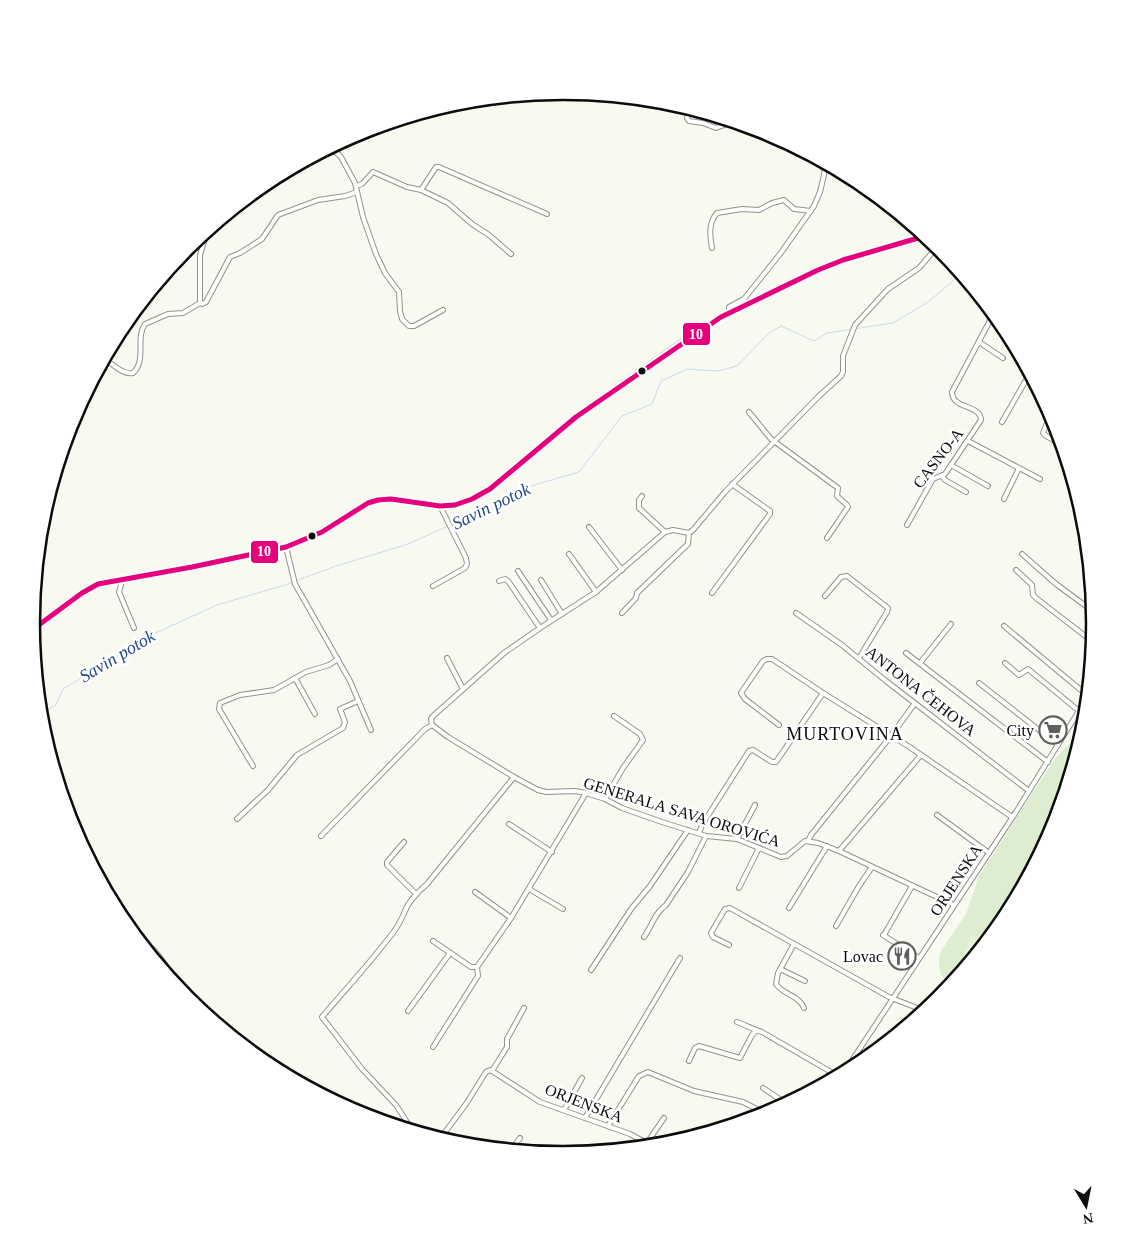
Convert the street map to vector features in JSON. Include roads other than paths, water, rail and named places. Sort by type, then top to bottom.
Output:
[{"type":"street","points":[[688,116],[689,121],[704,123],[716,128],[723,125]]},
{"type":"street","points":[[336,152],[341,157],[356,186],[363,218],[376,254],[385,273],[399,292],[402,319],[409,326],[414,326],[443,310]]},
{"type":"street","points":[[421,190],[436,167],[439,167],[547,214]]},
{"type":"street","points":[[729,313],[729,307],[744,299],[780,254],[811,210],[820,192],[824,170]]},
{"type":"street","points":[[356,186],[362,184],[373,172],[408,187],[421,190],[448,203],[472,224],[489,234],[511,254]]},
{"type":"street","points":[[110,362],[125,373],[132,373],[139,364],[141,333],[145,324],[168,314],[184,313],[200,303],[206,302],[230,257],[262,239],[278,215],[318,200],[345,196],[357,192]]},
{"type":"street","points":[[712,248],[711,223],[717,213],[742,209],[759,210],[772,203],[784,200],[794,209],[811,210]]},
{"type":"street","points":[[40,624],[98,584],[286,547],[322,532],[368,503],[378,500],[391,499],[440,506],[460,503],[483,493],[576,417],[696,332],[729,313],[843,260],[917,238]]},
{"type":"street","points":[[200,303],[200,255],[204,243]]},
{"type":"street","points":[[622,613],[636,598],[637,593],[688,544],[689,533],[732,484],[841,376],[843,372],[843,356],[855,325],[888,289],[919,268],[932,252]]},
{"type":"street","name":"CASNO-A","points":[[907,524],[931,482],[935,478],[942,476],[982,420],[981,415],[955,401],[951,394],[990,321]]},
{"type":"street","points":[[979,342],[1003,358]]},
{"type":"street","points":[[1002,422],[1026,380]]},
{"type":"street","points":[[749,412],[774,442],[838,488],[837,496],[848,507],[827,538]]},
{"type":"street","points":[[1046,424],[1043,433],[1052,439]]},
{"type":"street","points":[[968,441],[1040,479]]},
{"type":"street","points":[[951,465],[988,486]]},
{"type":"street","points":[[1004,498],[1019,468]]},
{"type":"street","points":[[942,476],[945,480],[966,492]]},
{"type":"street","points":[[712,593],[770,514],[770,511],[732,484]]},
{"type":"street","points":[[642,496],[639,500],[639,508],[665,532]]},
{"type":"street","points":[[433,586],[465,568],[468,564],[440,506]]},
{"type":"street","points":[[589,527],[622,570]]},
{"type":"street","points":[[321,836],[425,729],[432,725],[432,717],[504,654],[596,592],[665,532],[673,530],[689,533]]},
{"type":"street","points":[[286,547],[296,584],[350,681],[371,730]]},
{"type":"street","points":[[569,554],[596,592]]},
{"type":"street","points":[[1022,554],[1056,584],[1085,606]]},
{"type":"street","points":[[1016,570],[1032,585],[1033,595],[1036,598],[1086,636]]},
{"type":"street","points":[[518,571],[552,620]]},
{"type":"street","points":[[825,596],[839,579],[845,576],[888,608],[888,611],[859,658]]},
{"type":"street","points":[[123,578],[119,592],[134,628]]},
{"type":"street","points":[[499,581],[505,579],[508,581],[540,628]]},
{"type":"street","points":[[541,580],[562,614]]},
{"type":"street","name":"ANTONA ČEHOVA","points":[[796,613],[859,658],[886,682],[1029,792]]},
{"type":"street","points":[[920,663],[951,624]]},
{"type":"street","points":[[1004,626],[1082,692]]},
{"type":"street","points":[[906,653],[1048,762]]},
{"type":"street","points":[[447,658],[463,690]]},
{"type":"street","points":[[253,766],[219,705],[234,696],[274,690],[295,678],[319,667],[329,665],[338,659]]},
{"type":"street","points":[[779,725],[745,699],[741,693],[765,659],[772,659],[921,755],[1012,817]]},
{"type":"street","points":[[1005,663],[1019,675],[1028,669],[1079,711]]},
{"type":"street","points":[[295,678],[315,714]]},
{"type":"street","points":[[979,683],[1058,744]]},
{"type":"street","points":[[699,833],[702,825],[749,751],[753,750],[772,762],[776,762],[823,693]]},
{"type":"street","points":[[236,820],[268,790],[297,755],[343,728],[345,722],[340,710],[341,708],[358,701]]},
{"type":"street","points":[[915,703],[891,736],[816,828],[808,841],[839,851],[954,905]]},
{"type":"street","name":"ORJENSKA","points":[[854,1058],[1029,792],[1078,712]]},
{"type":"street","points":[[604,799],[643,740],[640,734],[614,716]]},
{"type":"street","name":"GENERALA SAVA OROVIĆA","points":[[432,725],[448,737],[514,777],[543,791],[575,791],[586,794],[706,836],[737,839],[781,856],[786,856],[808,841]]},
{"type":"street","points":[[839,851],[921,755]]},
{"type":"street","points":[[407,1122],[396,1105],[362,1069],[322,1018],[388,940],[401,922],[405,910],[416,894],[427,884],[514,777]]},
{"type":"street","points":[[433,1047],[478,976],[477,967],[511,918],[586,794]]},
{"type":"street","points":[[737,839],[755,805]]},
{"type":"street","points":[[937,815],[989,853]]},
{"type":"street","points":[[509,824],[552,852]]},
{"type":"street","points":[[591,970],[631,909],[650,886],[688,830]]},
{"type":"street","points":[[644,937],[661,908],[666,905],[688,872],[706,836]]},
{"type":"street","points":[[404,842],[387,862],[387,865],[416,894]]},
{"type":"street","points":[[789,908],[827,846]]},
{"type":"street","points":[[738,888],[759,848]]},
{"type":"street","points":[[836,926],[872,867]]},
{"type":"street","points":[[912,886],[883,935],[919,958]]},
{"type":"street","points":[[529,889],[563,909]]},
{"type":"street","points":[[475,892],[511,918]]},
{"type":"street","points":[[729,945],[713,937],[711,934],[725,909],[730,908],[894,998],[917,1008]]},
{"type":"street","points":[[433,941],[471,967],[477,967]]},
{"type":"street","points":[[794,944],[776,980],[777,986],[798,999],[804,1008]]},
{"type":"street","points":[[408,1011],[450,953]]},
{"type":"street","points":[[585,1118],[680,958]]},
{"type":"street","points":[[780,969],[805,982]]},
{"type":"street","points":[[445,1132],[486,1072],[492,1071],[507,1047],[507,1039],[524,1008]]},
{"type":"street","points":[[737,1022],[762,1032],[831,1072]]},
{"type":"street","points":[[688,1061],[695,1048],[699,1046],[740,1058],[756,1031]]},
{"type":"street","name":"ORJENSKA","points":[[492,1071],[540,1102],[642,1140]]},
{"type":"street","points":[[608,1126],[639,1076],[648,1072],[694,1091],[743,1102],[756,1109]]},
{"type":"street","points":[[564,1110],[582,1078]]},
{"type":"street","points":[[763,1088],[779,1099]]},
{"type":"street","points":[[648,1139],[664,1118]]},
{"type":"street","points":[[516,1144],[520,1138]]},
{"type":"waterway","name":"Savin potok","points":[[452,524],[498,508],[524,488],[579,472],[622,416],[652,404],[661,381],[688,369],[718,371],[737,366],[769,333],[781,326],[814,341],[827,333],[893,323],[928,302],[956,278]]},
{"type":"waterway","name":"Savin potok","points":[[47,710],[56,705],[63,689],[138,641],[217,605],[285,585],[336,566],[408,544],[448,526]]},
{"type":"place","name":"City","points":[[1053,730]]},
{"type":"place","name":"Lovac","points":[[902,956]]},
{"type":"district","name":"MURTOVINA","points":[[845,734]]}]
